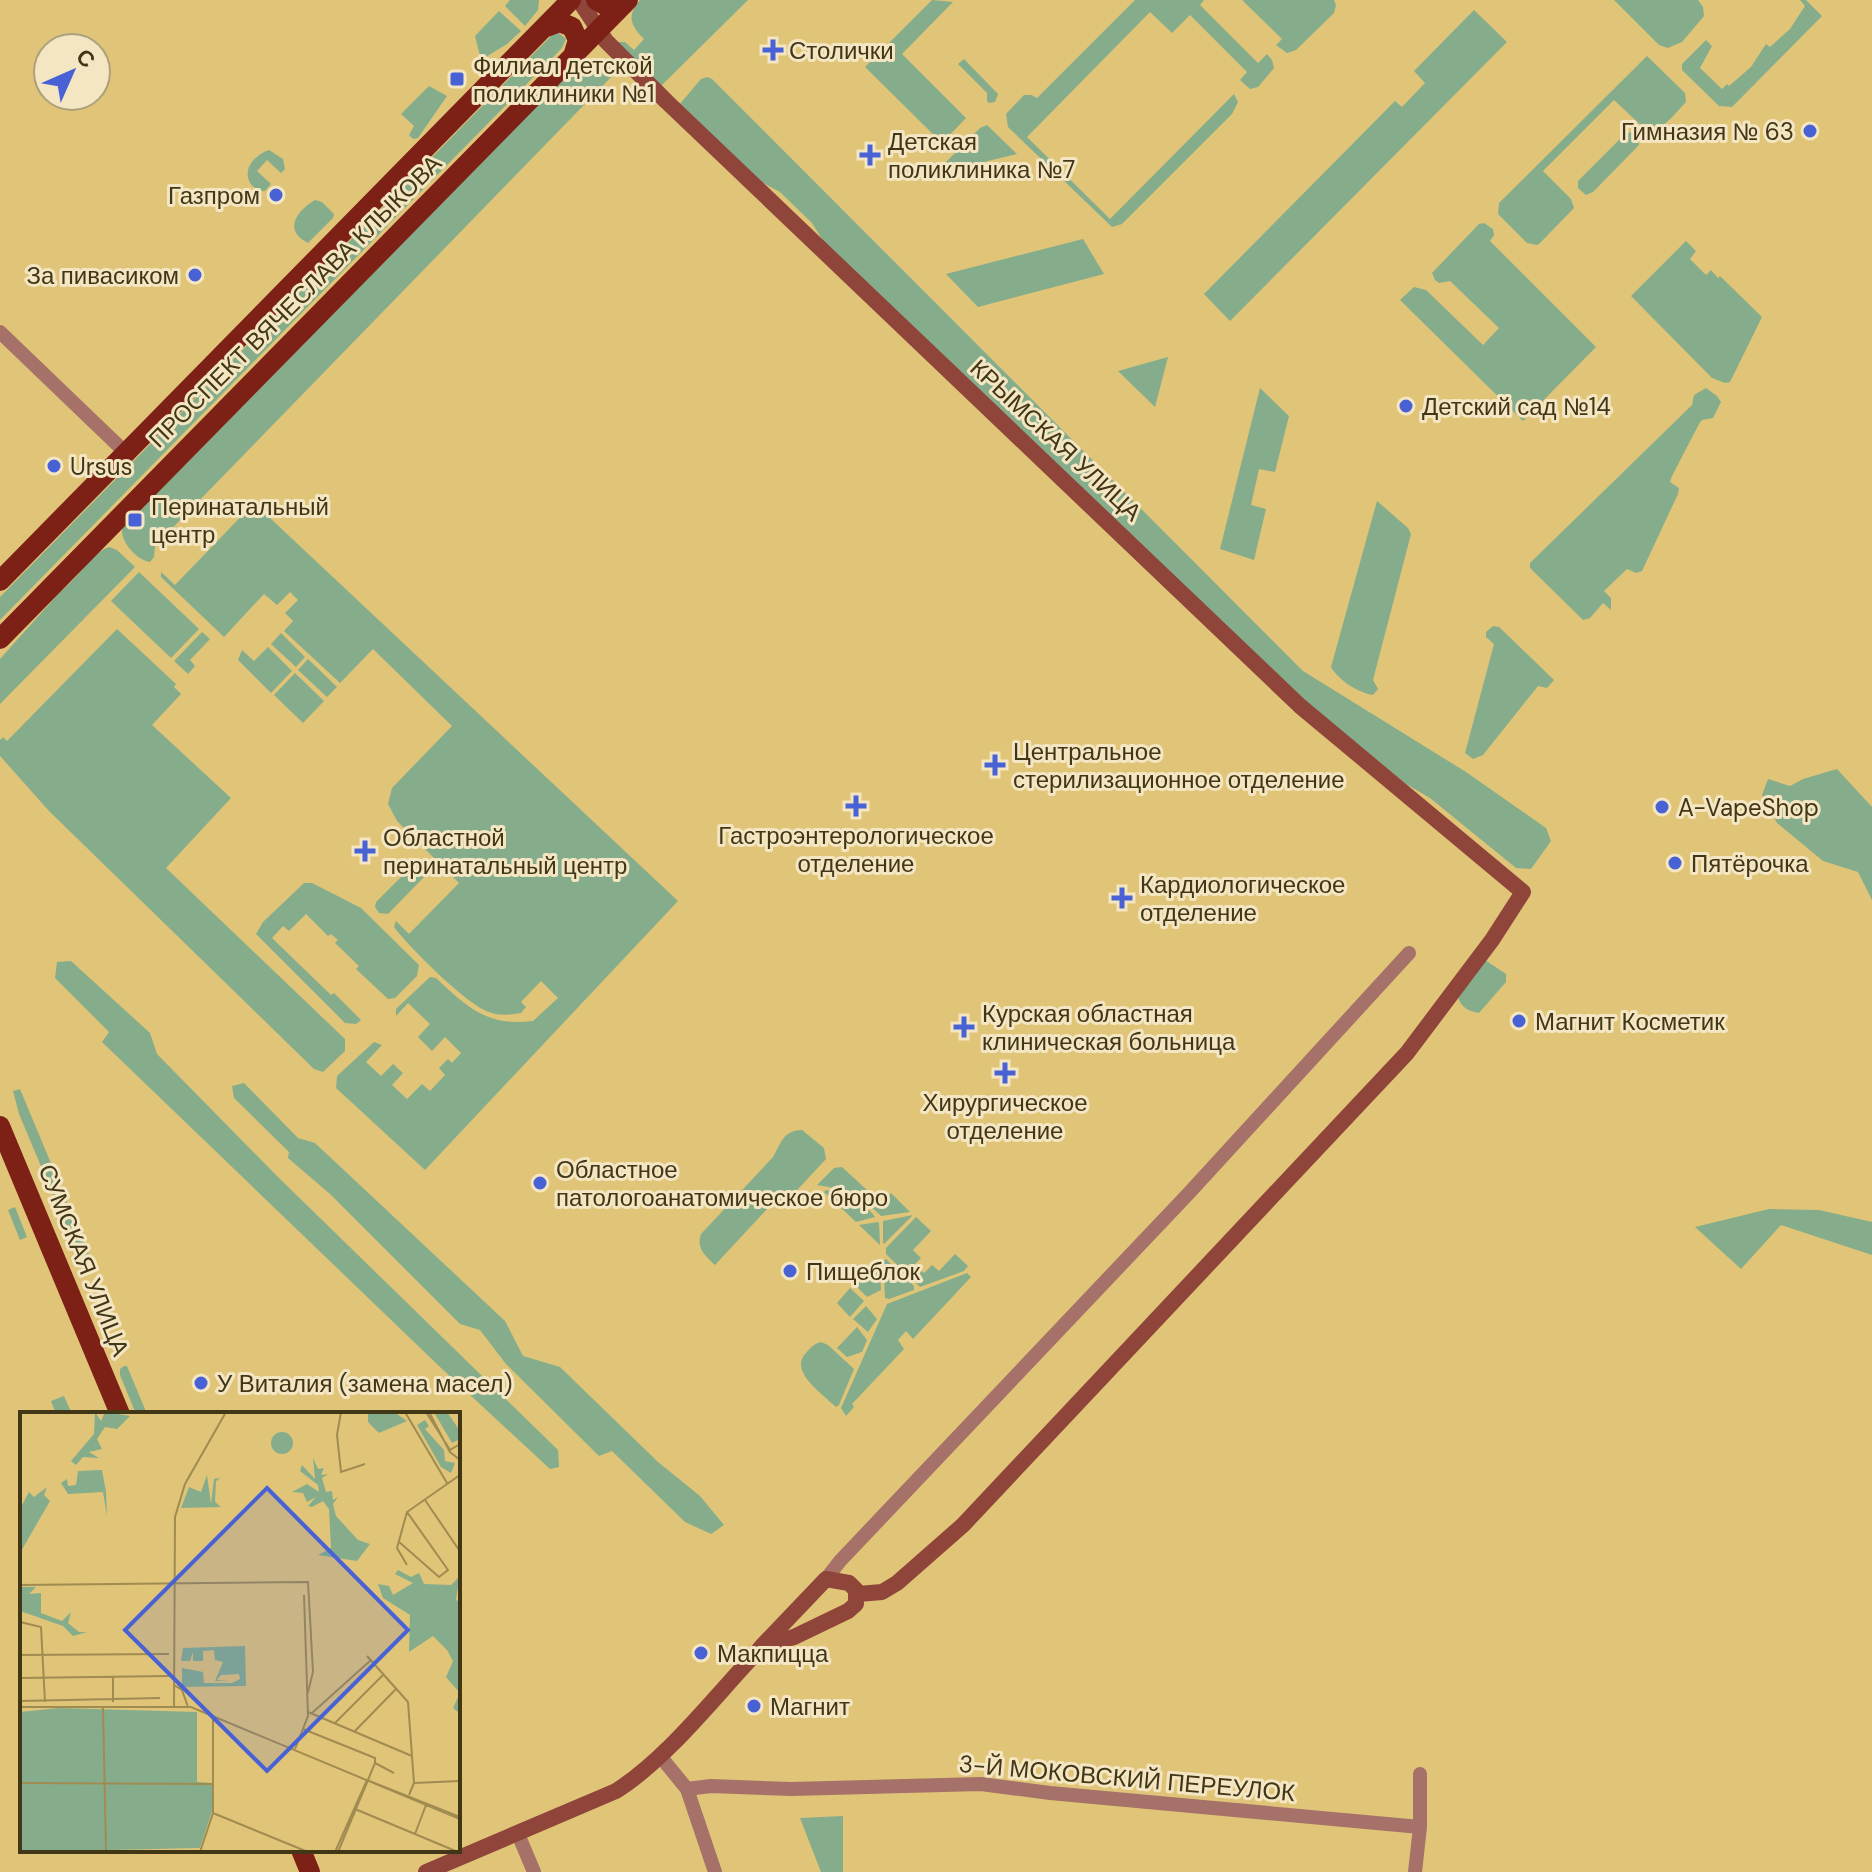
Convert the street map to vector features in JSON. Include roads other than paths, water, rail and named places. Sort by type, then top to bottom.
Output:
[{"type":"main road","name":"ПРОСПЕКТ ВЯЧЕСЛАВА КЛЫКОВА","points":[[0,581],[571,0]]},
{"type":"main road","points":[[596,0],[608,7],[626,1]]},
{"type":"main road","name":"ПРОСПЕКТ ВЯЧЕСЛАВА КЛЫКОВА","points":[[0,639],[626,1]]},
{"type":"main road","points":[[544,28],[560,22],[572,27],[578,40],[573,56]]},
{"type":"main road","name":"СУМСКАЯ УЛИЦА","points":[[0,1126],[4,1147],[119,1412]]},
{"type":"main road","points":[[302,1852],[310,1872]]},
{"type":"street","name":"КРЫМСКАЯ УЛИЦА","points":[[579,0],[606,41],[667,102],[1089,502],[1238,648],[1351,750],[1523,892],[1492,940],[1407,1053],[963,1525],[897,1583],[882,1592],[858,1594]]},
{"type":"street","points":[[0,332],[126,453]]},
{"type":"street","points":[[426,1872],[616,1791],[638,1777],[1189,1193],[1409,953]]},
{"type":"street","points":[[762,1646],[794,1637],[848,1611],[856,1604],[858,1594],[849,1583],[826,1579]]},
{"type":"street","points":[[660,1756],[687,1789],[715,1872]]},
{"type":"street","points":[[1415,1872],[1420,1827],[1420,1774]]},
{"type":"street","name":"3-Й МОКОВСКИЙ ПЕРЕУЛОК","points":[[687,1789],[711,1786],[791,1789],[981,1784],[1420,1827]]},
{"type":"street","points":[[518,1834],[534,1872]]},
{"type":"place","name":"Столички","points":[[773,50]]},
{"type":"place","name":"Филиал детской поликлиники №1","points":[[457,79]]},
{"type":"place","name":"Гимназия № 63","points":[[1810,131]]},
{"type":"place","name":"Детская поликлиника №7","points":[[870,155]]},
{"type":"place","name":"Газпром","points":[[276,195]]},
{"type":"place","name":"За пивасиком","points":[[195,275]]},
{"type":"place","name":"Детский сад №14","points":[[1406,406]]},
{"type":"place","name":"Ursus","points":[[54,466]]},
{"type":"place","name":"Перинатальный центр","points":[[135,520]]},
{"type":"place","name":"Центральное стерилизационное отделение","points":[[995,765]]},
{"type":"place","name":"Гастроэнтерологическое отделение","points":[[856,806]]},
{"type":"place","name":"A-VapeShop","points":[[1662,807]]},
{"type":"place","name":"Областной перинатальный центр","points":[[365,851]]},
{"type":"place","name":"Пятёрочка","points":[[1675,863]]},
{"type":"place","name":"Кардиологическое отделение","points":[[1122,898]]},
{"type":"place","name":"Магнит Косметик","points":[[1519,1021]]},
{"type":"place","name":"Курская областная клиническая больница","points":[[964,1027]]},
{"type":"place","name":"Хирургическое отделение","points":[[1005,1073]]},
{"type":"place","name":"Областное патологоанатомическое бюро","points":[[540,1183]]},
{"type":"place","name":"Пищеблок","points":[[790,1271]]},
{"type":"place","name":"У Виталия (замена масел)","points":[[201,1383]]},
{"type":"place","name":"Макпицца","points":[[701,1653]]},
{"type":"place","name":"Магнит","points":[[754,1706]]}]
